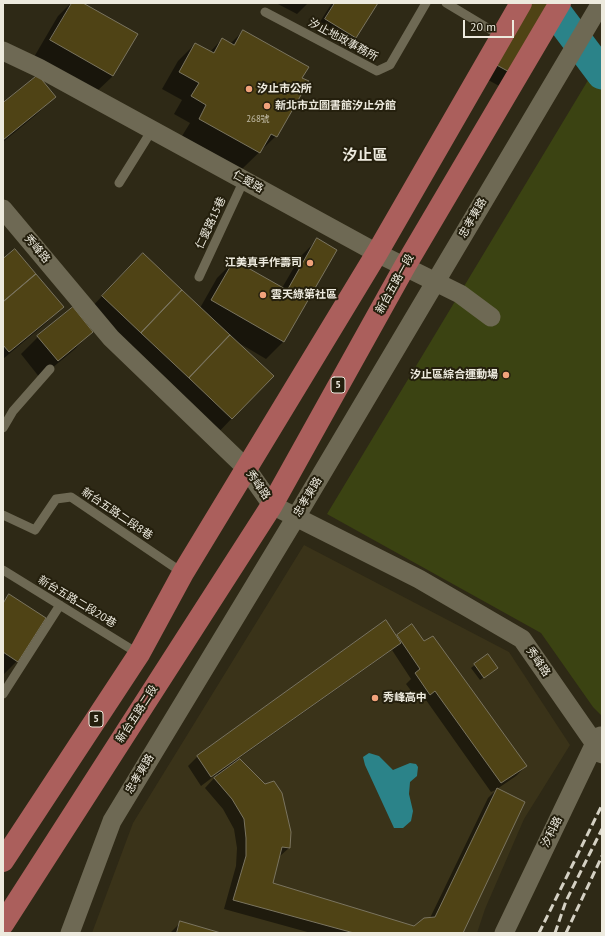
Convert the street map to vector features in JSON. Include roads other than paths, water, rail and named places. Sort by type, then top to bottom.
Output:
[{"type":"main road","name":"5","points":[[3,861],[139,654],[183,573],[377,253],[520,3]]},
{"type":"main road","name":"新台五路一段","points":[[272,505],[405,266],[560,3]]},
{"type":"main road","name":"新台五路二段","points":[[3,924],[272,505]]},
{"type":"street","name":"忠孝東路","points":[[70,933],[112,821],[296,517],[561,68],[601,3]]},
{"type":"street","name":"仁愛路","points":[[3,51],[39,68],[377,253],[460,294],[491,317]]},
{"type":"street","name":"秀峰路","points":[[3,209],[111,338],[246,468],[272,505],[419,579],[522,639],[600,743]]},
{"type":"street","name":"汐科路","points":[[504,933],[600,743]]},
{"type":"lane","name":"汐止地政事務所","points":[[265,12],[377,71],[390,65],[426,3]]},
{"type":"lane","points":[[446,3],[502,36]]},
{"type":"lane","points":[[119,183],[152,130]]},
{"type":"lane","name":"仁愛路15巷","points":[[199,277],[244,180]]},
{"type":"lane","points":[[3,428],[14,411],[50,369]]},
{"type":"lane","name":"新台五路二段8巷","points":[[3,515],[35,530],[56,499],[71,497],[183,573]]},
{"type":"lane","name":"新台五路二段20巷","points":[[3,570],[139,654]]},
{"type":"lane","points":[[3,694],[60,605]]},
{"type":"water","points":[[369,753],[379,756],[393,770],[410,763],[416,764],[418,767],[417,776],[410,782],[409,794],[413,811],[411,821],[403,828],[394,828],[365,765],[363,757]]},
{"type":"waterway","points":[[549,3],[602,74]]},
{"type":"railway","points":[[539,933],[602,805]]},
{"type":"railway","points":[[555,933],[566,901],[602,829]]},
{"type":"railway","points":[[566,933],[602,856]]},
{"type":"place","name":"汐止市公所","points":[[249,89]]},
{"type":"place","name":"新北市立圖書館汐止分館","points":[[267,106]]},
{"type":"place","name":"江美真手作壽司","points":[[310,263]]},
{"type":"place","name":"雲天綠第社區","points":[[263,295]]},
{"type":"place","name":"汐止區綜合運動場","points":[[506,375]]},
{"type":"place","name":"秀峰高中","points":[[375,698]]},
{"type":"district","name":"汐止區","points":[[365,156]]}]
